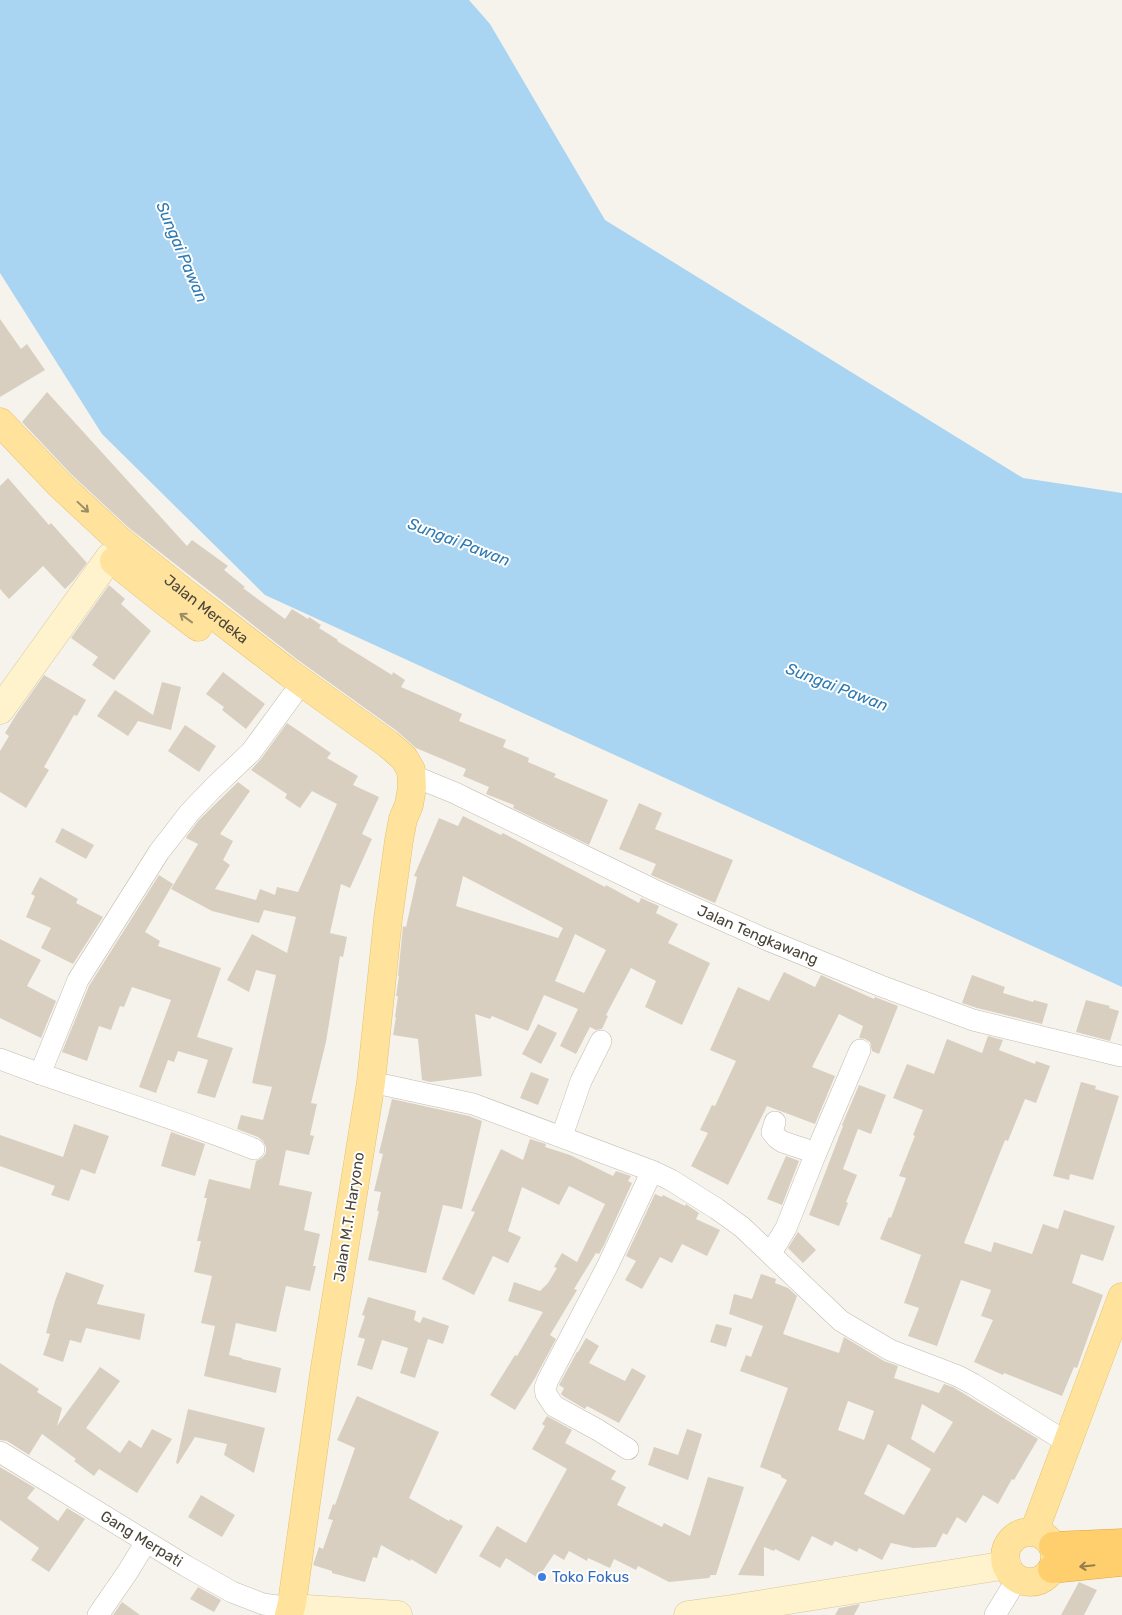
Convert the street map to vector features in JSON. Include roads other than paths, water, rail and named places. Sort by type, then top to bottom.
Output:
[{"type":"highway","points":[[1046,1549],[1122,1543]]},
{"type":"highway","points":[[1046,1549],[1122,1562]]},
{"type":"main road","name":"Jalan Merdeka","points":[[0,422],[60,485],[119,540],[289,674],[398,752],[408,764],[408,783]]},
{"type":"main road","name":"Jalan Merdeka","points":[[0,448],[110,557],[164,602],[385,763],[394,773],[408,783]]},
{"type":"main road","name":"Jalan M.T. Haryono","points":[[290,1611],[324,1374],[371,1082],[388,920],[408,783]]},
{"type":"main road","points":[[1046,1549],[1026,1533],[1011,1541],[1005,1557],[1012,1572],[1024,1582],[1040,1580],[1047,1576],[1046,1549],[1068,1443],[1122,1297]]},
{"type":"street","points":[[0,710],[110,557]]},
{"type":"street","points":[[40,1074],[78,980],[159,852],[190,812],[251,752],[292,696]]},
{"type":"street","name":"Jalan Tengkawang","points":[[408,783],[455,793],[654,890],[765,940],[880,986],[973,1020],[1121,1056]]},
{"type":"street","points":[[562,1136],[581,1081],[601,1041]]},
{"type":"street","points":[[771,1253],[786,1228],[860,1050]]},
{"type":"street","points":[[0,1059],[112,1097],[254,1149]]},
{"type":"street","points":[[371,1082],[473,1104],[562,1136],[671,1180],[742,1227],[841,1321],[890,1350],[958,1376],[973,1384],[1068,1443]]},
{"type":"street","points":[[775,1122],[772,1132],[780,1141],[816,1153]]},
{"type":"street","points":[[628,1449],[554,1406],[546,1394],[545,1388],[569,1337],[618,1245],[652,1171]]},
{"type":"street","name":"Gang Merpati","points":[[0,1452],[186,1566],[245,1598],[290,1611]]},
{"type":"street","points":[[98,1615],[146,1542]]},
{"type":"street","points":[[688,1615],[1012,1572],[995,1615]]},
{"type":"street","points":[[290,1611],[398,1615]]},
{"type":"water","name":"Sungai Pawan","points":[[0,0],[469,0],[490,24],[605,220],[1023,478],[1122,493],[1122,987],[265,595],[102,434],[0,273]]},
{"type":"place","name":"Toko Fokus","points":[[542,1577]]}]
